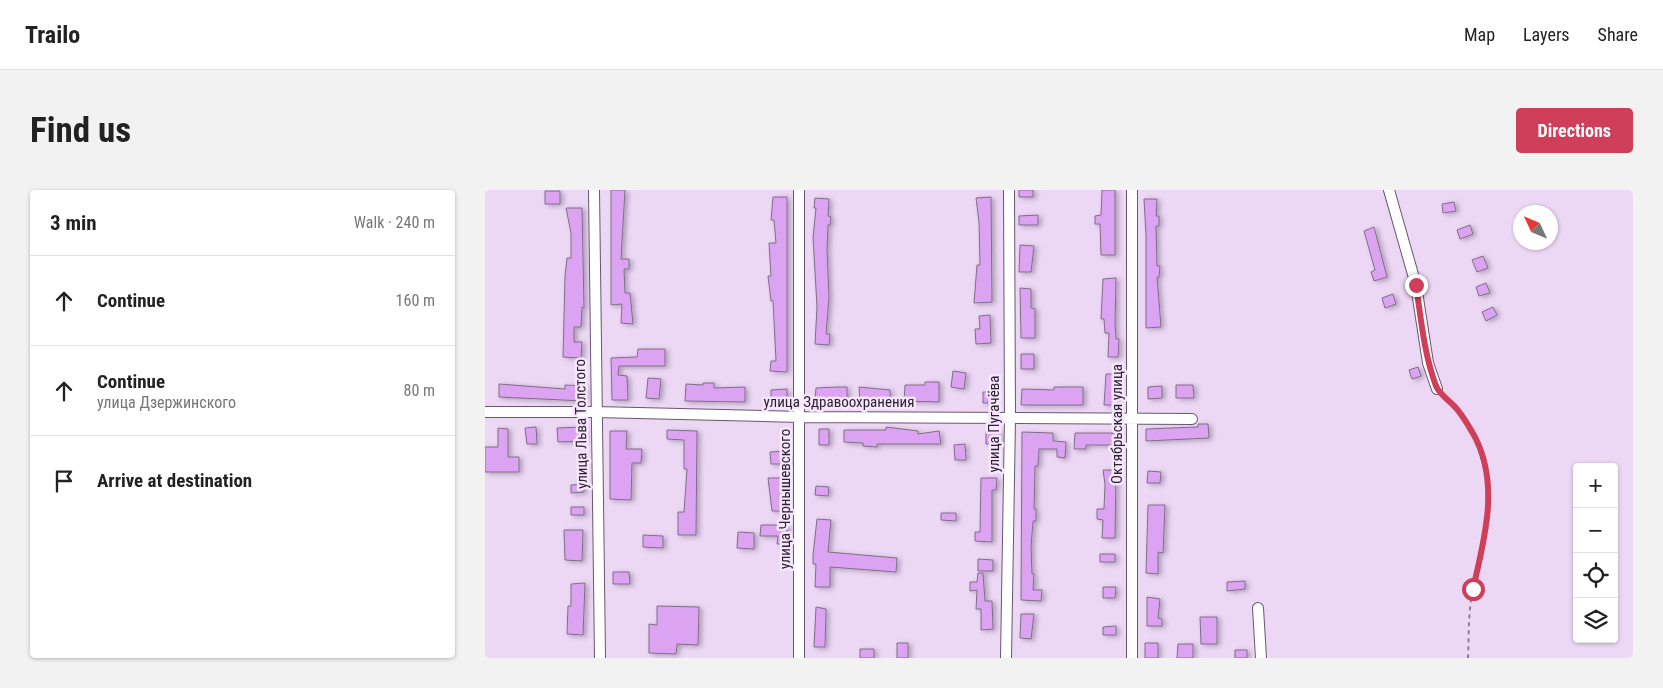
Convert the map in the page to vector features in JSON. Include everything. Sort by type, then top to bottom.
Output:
[{"type":"street","name":"улица Льва Толстого","points":[[594,190],[601,658]]},
{"type":"street","name":"улица Чернышевского","points":[[799,190],[799,658]]},
{"type":"street","name":"улица Пугачёва","points":[[1006,658],[1010,418],[1009,190]]},
{"type":"street","name":"Октябрьская улица","points":[[1132,658],[1133,190]]},
{"type":"street","points":[[1389,190],[1416,285],[1428,363],[1437,389]]},
{"type":"street","name":"улица Здравоохранения","points":[[485,412],[596,412],[800,418],[1192,419]]},
{"type":"street","points":[[1258,608],[1261,658]]},
{"type":"path","points":[[1437,389],[1457,409],[1475,437],[1480,449],[1489,491],[1488,523],[1470,611],[1467,658]]},
{"type":"building","points":[[611,190],[625,190],[621,259],[629,259],[629,269],[624,269],[625,293],[630,293],[633,324],[621,323],[622,304],[611,305]]},
{"type":"building","points":[[1019,190],[1033,190],[1033,197],[1019,197]]},
{"type":"building","points":[[1102,190],[1115,190],[1115,255],[1101,255],[1100,224],[1095,224],[1095,216],[1101,215]]},
{"type":"building","points":[[545,191],[560,191],[560,204],[545,204]]},
{"type":"building","points":[[773,197],[787,197],[787,372],[770,371],[771,361],[776,361],[773,301],[771,301],[768,276],[771,276],[769,243],[776,243],[774,220],[771,220]]},
{"type":"building","points":[[991,197],[992,302],[974,303],[977,265],[980,265],[979,222],[976,198]]},
{"type":"building","points":[[815,198],[829,199],[828,216],[831,217],[830,225],[828,225],[827,251],[829,297],[826,334],[830,334],[829,345],[815,344],[817,307],[813,237],[816,208],[814,208]]},
{"type":"building","points":[[1144,199],[1157,199],[1156,216],[1159,216],[1159,226],[1156,226],[1157,266],[1160,266],[1159,277],[1157,277],[1161,327],[1146,328]]},
{"type":"building","points":[[1454,202],[1456,211],[1443,213],[1442,204]]},
{"type":"building","points":[[566,208],[582,208],[584,308],[582,307],[581,327],[574,327],[574,342],[582,342],[581,358],[563,357],[565,276],[567,258],[571,258],[571,233]]},
{"type":"building","points":[[1038,215],[1038,225],[1019,225],[1019,216]]},
{"type":"building","points":[[1470,225],[1473,234],[1460,239],[1457,230]]},
{"type":"building","points":[[1374,227],[1387,277],[1374,281],[1371,272],[1375,270],[1364,231]]},
{"type":"building","points":[[1020,245],[1034,246],[1031,272],[1019,272]]},
{"type":"building","points":[[1483,256],[1488,268],[1477,272],[1472,260]]},
{"type":"building","points":[[1116,278],[1115,324],[1116,339],[1119,339],[1118,357],[1108,357],[1109,333],[1105,333],[1104,319],[1101,319],[1103,279]]},
{"type":"building","points":[[1486,283],[1490,293],[1479,296],[1476,287]]},
{"type":"building","points":[[1020,288],[1031,289],[1031,308],[1035,309],[1035,338],[1021,338]]},
{"type":"building","points":[[1393,294],[1396,304],[1385,308],[1382,298]]},
{"type":"building","points":[[1493,307],[1497,315],[1486,321],[1482,312]]},
{"type":"building","points":[[990,315],[991,343],[976,344],[975,329],[980,329],[979,316]]},
{"type":"building","points":[[638,349],[665,349],[665,366],[619,366],[618,375],[627,376],[628,400],[612,400],[611,358],[637,357]]},
{"type":"building","points":[[1021,354],[1034,354],[1034,369],[1021,369]]},
{"type":"building","points":[[1418,367],[1421,376],[1412,379],[1409,370]]},
{"type":"building","points":[[953,371],[966,373],[964,389],[951,387]]},
{"type":"building","points":[[1106,374],[1117,374],[1117,405],[1104,405]]},
{"type":"building","points":[[648,378],[661,379],[659,399],[646,398]]},
{"type":"building","points":[[925,382],[939,382],[939,402],[904,401],[905,385],[925,385]]},
{"type":"building","points":[[703,383],[714,383],[714,388],[745,387],[745,402],[685,401],[686,384],[703,385]]},
{"type":"building","points":[[499,384],[565,389],[565,385],[585,386],[584,401],[499,397]]},
{"type":"building","points":[[1176,385],[1193,385],[1194,398],[1176,398]]},
{"type":"building","points":[[1162,386],[1162,398],[1148,399],[1148,387]]},
{"type":"building","points":[[847,387],[847,402],[815,401],[816,388]]},
{"type":"building","points":[[859,387],[890,390],[890,403],[860,402]]},
{"type":"building","points":[[1054,387],[1083,387],[1083,405],[1021,405],[1022,389],[1054,390]]},
{"type":"building","points":[[787,389],[787,403],[771,403],[771,390]]},
{"type":"building","points":[[983,392],[992,392],[992,403],[983,403]]},
{"type":"building","points":[[1198,424],[1208,424],[1209,438],[1146,441],[1146,429],[1198,427]]},
{"type":"building","points":[[536,427],[537,444],[527,444],[525,428]]},
{"type":"building","points":[[584,427],[585,441],[558,442],[557,428]]},
{"type":"building","points":[[886,427],[918,431],[918,434],[939,431],[941,444],[877,444],[877,447],[863,446],[863,443],[844,442],[844,430],[886,430]]},
{"type":"building","points":[[498,428],[508,429],[508,457],[519,457],[519,472],[485,472],[485,447],[498,447]]},
{"type":"building","points":[[819,429],[829,429],[829,445],[819,445]]},
{"type":"building","points":[[667,430],[697,431],[696,535],[678,535],[678,512],[684,512],[687,469],[684,469],[684,440],[667,439]]},
{"type":"building","points":[[610,431],[627,431],[626,449],[642,449],[641,463],[632,463],[631,500],[610,499]]},
{"type":"building","points":[[986,431],[999,431],[999,444],[986,444]]},
{"type":"building","points":[[1022,432],[1053,433],[1053,441],[1066,442],[1065,458],[1057,457],[1057,449],[1039,449],[1038,466],[1035,466],[1034,509],[1036,509],[1036,521],[1033,521],[1031,546],[1032,574],[1034,574],[1033,590],[1042,590],[1041,601],[1021,600]]},
{"type":"building","points":[[1075,433],[1115,433],[1115,445],[1086,445],[1086,449],[1074,449]]},
{"type":"building","points":[[965,444],[966,460],[955,460],[954,445]]},
{"type":"building","points":[[788,451],[789,464],[771,464],[770,452]]},
{"type":"building","points":[[1103,470],[1116,470],[1115,538],[1102,538],[1103,520],[1097,519],[1097,509],[1104,509],[1105,484]]},
{"type":"building","points":[[1148,471],[1161,472],[1160,483],[1147,483]]},
{"type":"building","points":[[768,478],[785,478],[785,511],[772,511]]},
{"type":"building","points":[[981,478],[997,478],[996,490],[992,490],[992,542],[975,541],[975,532],[980,532]]},
{"type":"building","points":[[584,484],[584,492],[571,493],[571,485]]},
{"type":"building","points":[[816,486],[829,487],[828,496],[815,495]]},
{"type":"building","points":[[1148,505],[1165,505],[1163,553],[1158,552],[1158,574],[1146,573]]},
{"type":"building","points":[[571,507],[584,507],[584,515],[571,515]]},
{"type":"building","points":[[941,513],[956,513],[956,521],[941,520]]},
{"type":"building","points":[[817,519],[831,520],[828,552],[897,558],[896,572],[830,567],[830,587],[815,587],[816,564],[813,564],[813,555]]},
{"type":"building","points":[[761,525],[787,525],[787,544],[777,544],[778,536],[760,536]]},
{"type":"building","points":[[564,530],[583,530],[582,561],[565,560]]},
{"type":"building","points":[[738,532],[754,533],[754,549],[737,548]]},
{"type":"building","points":[[643,535],[663,536],[663,548],[643,547]]},
{"type":"building","points":[[1100,554],[1115,554],[1115,562],[1100,562]]},
{"type":"building","points":[[978,559],[993,560],[993,571],[978,571]]},
{"type":"building","points":[[613,572],[629,572],[630,584],[613,584]]},
{"type":"building","points":[[978,573],[983,573],[985,601],[992,601],[993,629],[981,630],[981,609],[976,609],[977,590],[970,591],[970,582],[977,582]]},
{"type":"building","points":[[1245,581],[1245,589],[1227,591],[1227,582]]},
{"type":"building","points":[[585,583],[583,635],[567,634],[568,606],[571,606],[571,584]]},
{"type":"building","points":[[1103,587],[1116,587],[1115,598],[1103,598]]},
{"type":"building","points":[[1147,597],[1160,599],[1158,618],[1162,619],[1162,626],[1147,626]]},
{"type":"building","points":[[657,606],[699,607],[698,645],[677,644],[676,654],[649,653],[649,624],[657,625]]},
{"type":"building","points":[[816,607],[826,609],[825,647],[814,647]]},
{"type":"building","points":[[1021,614],[1034,614],[1031,639],[1020,638]]},
{"type":"building","points":[[1200,617],[1217,617],[1217,644],[1201,644]]},
{"type":"building","points":[[1116,626],[1116,635],[1103,635],[1103,627]]},
{"type":"building","points":[[897,643],[908,643],[908,658],[897,658]]},
{"type":"building","points":[[1145,643],[1158,643],[1158,658],[1145,658]]},
{"type":"building","points":[[1178,644],[1193,644],[1193,658],[1177,658]]},
{"type":"building","points":[[860,649],[874,649],[874,658],[860,658]]},
{"type":"building","points":[[1235,650],[1247,650],[1247,658],[1235,658]]},
{"type":"route","points":[[1416,285],[1428,363],[1437,389],[1457,409],[1475,437],[1480,449],[1489,491],[1488,523],[1473,589]]}]
